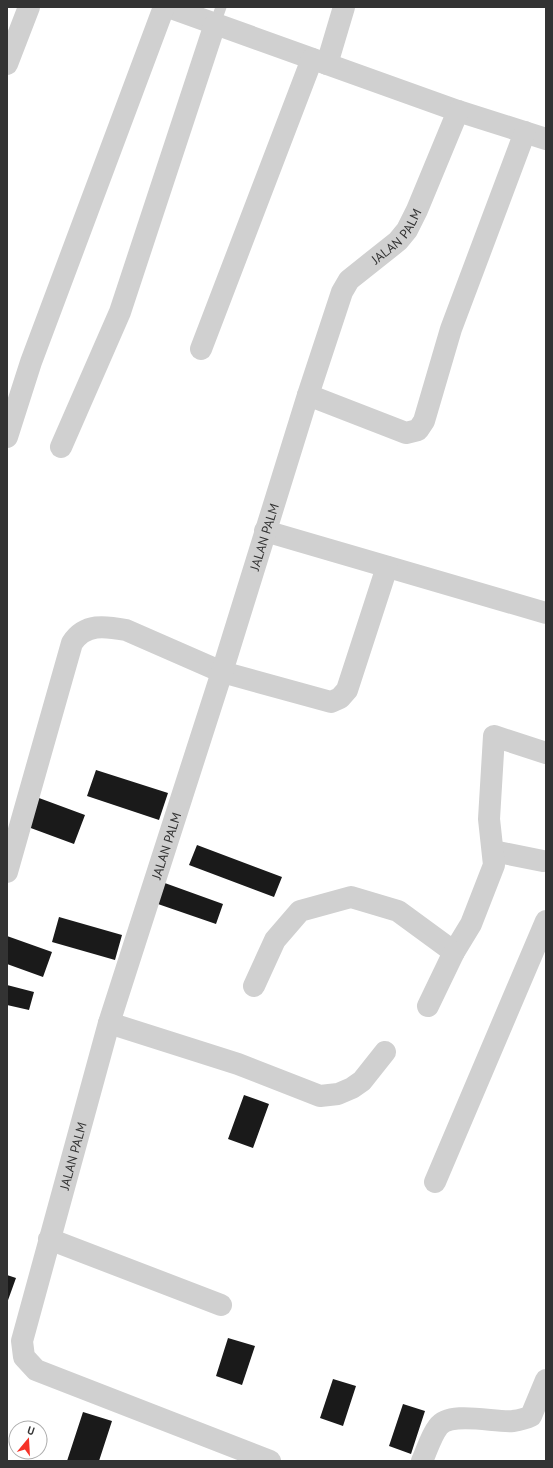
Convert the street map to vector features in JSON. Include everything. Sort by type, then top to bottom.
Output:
[{"type":"street","points":[[7,64],[29,7]]},
{"type":"street","points":[[7,437],[31,362],[164,7]]},
{"type":"street","points":[[168,7],[218,16],[320,62],[458,111],[546,139]]},
{"type":"street","points":[[201,349],[344,7]]},
{"type":"street","points":[[61,447],[120,312],[218,16]]},
{"type":"street","name":"JALAN PALM","points":[[270,1461],[36,1370],[24,1357],[22,1341],[109,1023],[342,292],[349,280],[398,241],[407,230],[417,210],[458,111]]},
{"type":"street","points":[[308,395],[406,433],[418,430],[424,421],[451,329],[525,132]]},
{"type":"street","points":[[265,531],[546,613]]},
{"type":"street","points":[[7,872],[70,649],[79,634],[91,628],[109,626],[126,630],[222,672],[331,702],[340,698],[346,690],[387,567]]},
{"type":"street","points":[[428,1006],[454,952],[471,924],[494,865],[489,819],[494,736],[546,753]]},
{"type":"street","points":[[493,851],[543,861]]},
{"type":"street","points":[[254,986],[275,940],[300,911],[351,897],[398,911],[454,952]]},
{"type":"street","points":[[435,1182],[546,921]]},
{"type":"street","points":[[109,1023],[238,1064],[320,1096],[338,1094],[352,1088],[362,1081],[385,1052]]},
{"type":"street","points":[[49,1239],[221,1305]]},
{"type":"street","points":[[422,1461],[437,1427],[444,1420],[474,1418],[512,1421],[531,1416],[546,1380]]},
{"type":"building","points":[[96,770],[168,793],[159,820],[87,796]]},
{"type":"building","points":[[39,798],[85,815],[74,844],[28,827]]},
{"type":"building","points":[[197,845],[282,877],[274,897],[189,865]]},
{"type":"building","points":[[162,882],[223,904],[216,924],[155,903]]},
{"type":"building","points":[[59,917],[122,935],[115,960],[52,942]]},
{"type":"building","points":[[7,936],[52,952],[43,977],[7,964]]},
{"type":"building","points":[[7,985],[34,992],[29,1010],[7,1005]]},
{"type":"building","points":[[244,1095],[269,1104],[253,1148],[228,1139]]},
{"type":"building","points":[[7,1275],[16,1278],[7,1303]]},
{"type":"building","points":[[228,1338],[255,1346],[242,1385],[216,1376]]},
{"type":"building","points":[[333,1379],[356,1386],[343,1426],[320,1418]]},
{"type":"building","points":[[403,1404],[425,1411],[411,1454],[389,1446]]},
{"type":"building","points":[[83,1412],[112,1421],[99,1461],[67,1461]]}]
